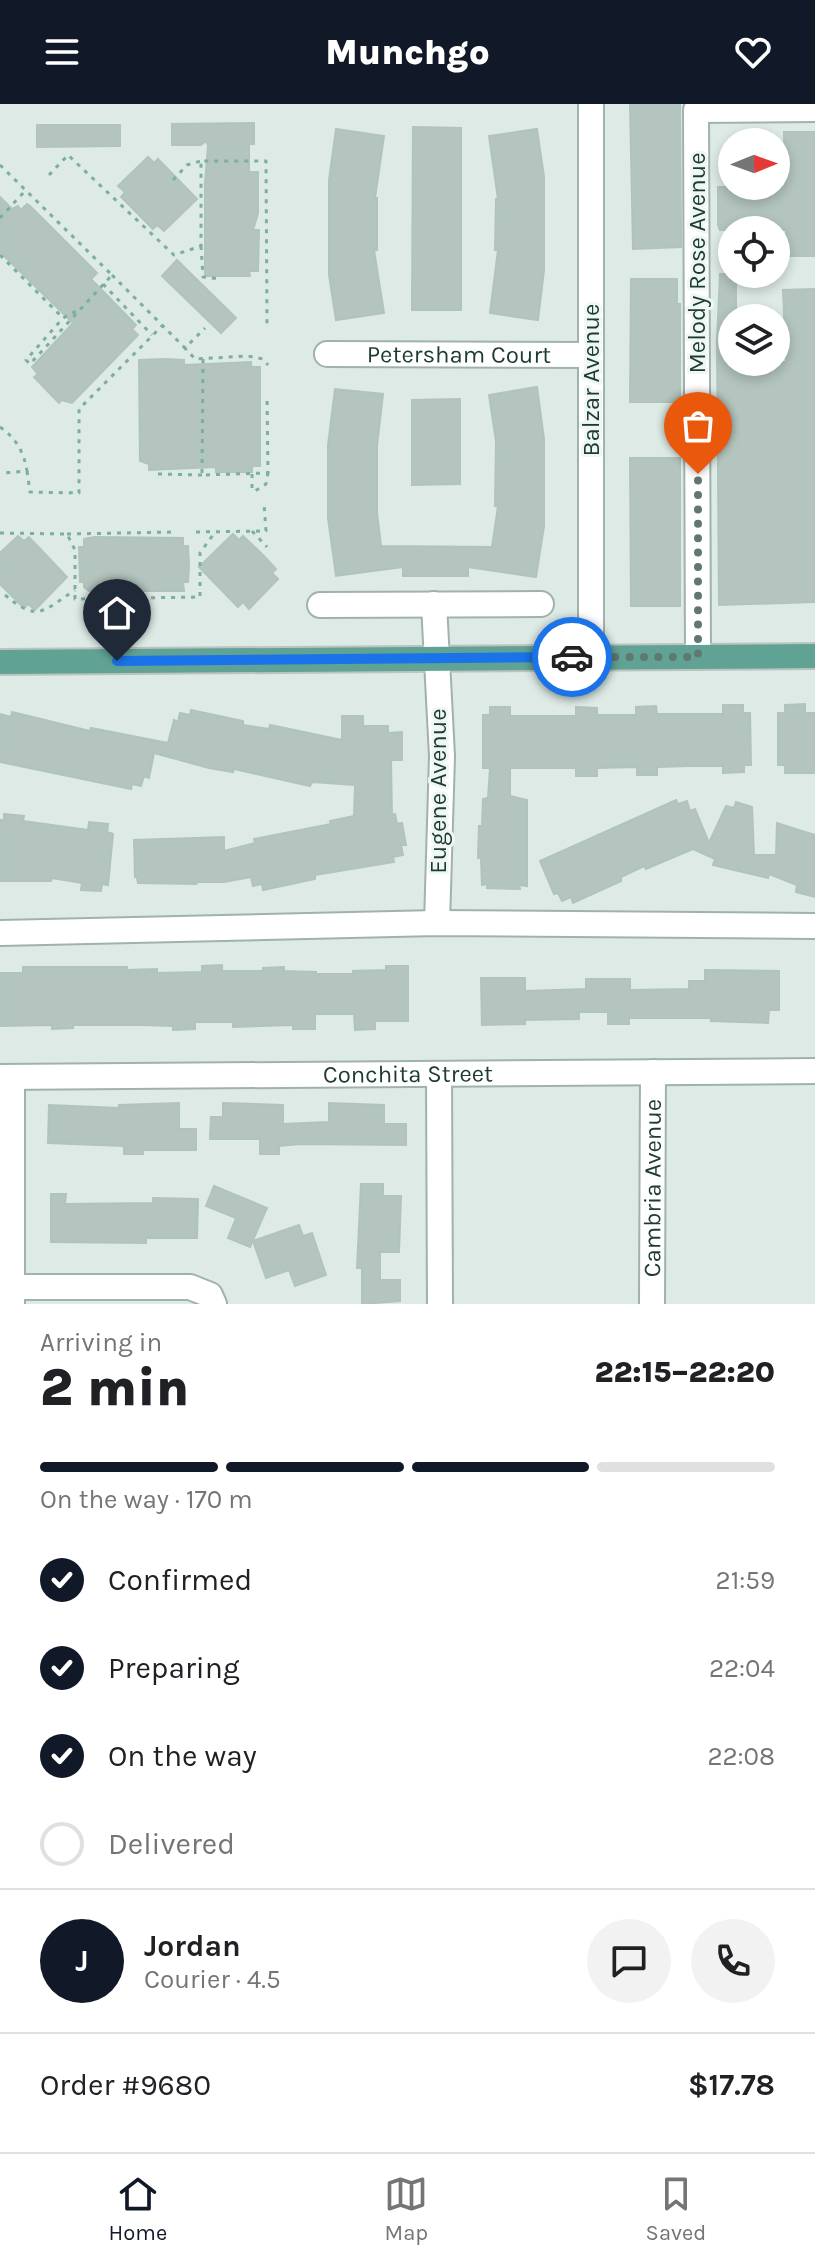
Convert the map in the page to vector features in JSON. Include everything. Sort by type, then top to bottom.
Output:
[{"type":"main road","points":[[0,662],[815,656]]},
{"type":"street","name":"Balzar Avenue","points":[[591,104],[591,657]]},
{"type":"street","name":"Melody Rose Avenue","points":[[698,657],[696,110],[815,109]]},
{"type":"street","name":"Petersham Court","points":[[327,354],[591,355]]},
{"type":"street","name":"Eugene Avenue","points":[[434,604],[442,756],[437,923]]},
{"type":"street","points":[[320,605],[541,604]]},
{"type":"street","points":[[0,933],[437,923],[815,926]]},
{"type":"street","name":"Conchita Street","points":[[6,1077],[815,1071]]},
{"type":"street","name":"Cambria Avenue","points":[[652,1304],[653,1072]]},
{"type":"street","points":[[439,1074],[440,1304]]},
{"type":"street","points":[[6,1077],[12,1296],[190,1287],[212,1300]]},
{"type":"path","points":[[49,175],[68,155],[174,255],[201,246]]},
{"type":"path","points":[[201,161],[203,277],[220,279]]},
{"type":"path","points":[[173,180],[187,165],[201,161],[266,161],[267,324]]},
{"type":"path","points":[[0,165],[195,359],[248,356],[263,359],[268,365]]},
{"type":"path","points":[[0,218],[25,190]]},
{"type":"path","points":[[0,255],[63,318]]},
{"type":"path","points":[[78,310],[30,364],[26,360],[63,318],[78,310],[112,275]]},
{"type":"path","points":[[103,284],[152,335]]},
{"type":"path","points":[[0,427],[22,450],[30,492],[79,493],[79,409],[162,326]]},
{"type":"path","points":[[184,347],[205,328]]},
{"type":"path","points":[[202,475],[203,359]]},
{"type":"path","points":[[252,474],[252,490],[255,491],[266,484],[268,473],[267,395]]},
{"type":"path","points":[[4,473],[27,471]]},
{"type":"path","points":[[158,474],[268,473]]},
{"type":"path","points":[[196,532],[266,531],[264,504]]},
{"type":"path","points":[[252,531],[267,547]]},
{"type":"path","points":[[0,533],[177,532]]},
{"type":"path","points":[[67,534],[75,550],[75,599],[200,597],[200,553],[215,532]]},
{"type":"path","points":[[5,595],[18,606],[40,612],[75,590]]},
{"type":"building","points":[[630,104],[680,104],[681,247],[633,249]]},
{"type":"building","points":[[254,123],[254,144],[249,144],[249,172],[258,172],[258,213],[253,230],[259,230],[258,271],[249,271],[250,276],[205,276],[208,145],[206,141],[201,145],[172,145],[172,124]]},
{"type":"building","points":[[37,125],[120,125],[120,146],[37,147]]},
{"type":"building","points":[[413,127],[461,128],[461,310],[412,310]]},
{"type":"building","points":[[336,129],[384,136],[375,198],[377,250],[374,250],[384,313],[336,320],[329,275],[329,180]]},
{"type":"building","points":[[537,129],[544,177],[544,270],[538,320],[490,313],[498,250],[495,250],[498,199],[489,136]]},
{"type":"building","points":[[790,132],[815,132],[815,256],[790,256],[790,216],[718,216],[718,200],[790,200]]},
{"type":"building","points":[[148,157],[154,163],[158,159],[197,199],[164,231],[157,225],[153,229],[121,197],[125,192],[118,186]]},
{"type":"building","points":[[0,197],[12,209],[18,206],[21,210],[27,204],[30,206],[97,273],[91,279],[136,325],[132,329],[138,335],[72,403],[61,400],[59,403],[34,377],[38,374],[32,367],[73,323],[0,252]]},
{"type":"building","points":[[177,260],[236,318],[221,333],[162,276]]},
{"type":"building","points":[[631,279],[677,279],[680,402],[630,402]]},
{"type":"building","points":[[719,288],[736,288],[736,304],[719,304]]},
{"type":"building","points":[[815,289],[815,602],[719,605],[717,341],[718,319],[718,376],[790,376],[790,304],[784,304],[783,290]]},
{"type":"building","points":[[139,360],[184,360],[184,365],[251,362],[251,367],[260,367],[260,466],[252,466],[252,472],[216,472],[216,467],[149,470],[149,464],[140,461]]},
{"type":"building","points":[[537,387],[544,439],[544,526],[536,577],[468,567],[468,576],[403,576],[403,567],[336,576],[328,518],[328,445],[335,389],[383,394],[377,446],[377,512],[381,546],[492,547],[498,506],[495,506],[496,441],[489,395]]},
{"type":"building","points":[[460,399],[460,484],[412,485],[412,400]]},
{"type":"building","points":[[630,458],[680,458],[680,606],[631,606]]},
{"type":"building","points":[[233,534],[239,540],[243,536],[276,569],[272,573],[278,579],[249,609],[243,602],[238,607],[199,567]]},
{"type":"building","points":[[18,536],[24,541],[29,537],[67,577],[35,610],[28,604],[24,608],[0,584],[0,553]]},
{"type":"building","points":[[183,538],[183,546],[188,546],[189,565],[188,582],[183,582],[184,591],[89,591],[84,587],[84,582],[80,582],[79,547],[84,547],[84,539]]},
{"type":"building","points":[[805,704],[805,713],[815,713],[815,773],[785,773],[785,765],[778,765],[778,713],[785,713],[785,705]]},
{"type":"building","points":[[723,705],[743,705],[743,713],[750,713],[751,765],[744,765],[744,772],[723,773],[723,766],[687,766],[657,767],[657,775],[637,775],[637,767],[597,768],[597,776],[576,776],[576,768],[510,768],[510,796],[527,800],[527,886],[519,885],[520,889],[487,888],[487,884],[482,885],[481,858],[478,858],[479,826],[482,826],[483,799],[488,798],[490,768],[483,768],[483,715],[490,715],[490,707],[510,707],[510,716],[576,716],[576,707],[597,708],[597,715],[636,715],[636,707],[656,706],[657,714],[723,714]]},
{"type":"building","points":[[191,710],[243,721],[243,725],[269,729],[270,725],[342,740],[342,716],[363,716],[363,726],[388,726],[388,733],[402,732],[402,760],[391,760],[392,815],[395,814],[397,824],[402,823],[406,845],[401,845],[403,855],[393,857],[394,862],[315,875],[315,879],[263,890],[262,884],[253,886],[251,877],[196,884],[138,883],[135,877],[134,840],[224,837],[224,851],[255,843],[254,839],[331,824],[330,821],[354,816],[355,785],[312,782],[310,786],[234,769],[233,772],[209,768],[154,753],[149,778],[144,776],[141,786],[132,784],[131,789],[0,762],[0,714],[11,717],[12,712],[90,731],[91,728],[168,743],[174,720],[178,722],[180,713],[190,715]]},
{"type":"building","points":[[676,800],[678,804],[687,801],[690,811],[695,809],[709,843],[726,806],[734,808],[736,802],[752,807],[754,855],[776,855],[777,823],[815,835],[815,897],[796,892],[797,885],[769,874],[768,878],[713,865],[715,859],[693,849],[646,869],[644,866],[621,877],[621,881],[573,903],[571,897],[562,901],[558,893],[554,894],[540,861]]},
{"type":"building","points":[[4,814],[24,816],[23,821],[88,830],[89,822],[108,824],[107,832],[113,834],[108,885],[102,884],[101,891],[81,890],[82,883],[52,878],[51,881],[0,881],[0,820],[4,820]]},
{"type":"building","points":[[222,965],[222,971],[263,971],[263,968],[284,967],[284,971],[316,974],[353,974],[353,971],[386,970],[386,966],[408,966],[408,1021],[375,1021],[375,1029],[355,1030],[354,1014],[315,1014],[315,1029],[293,1029],[293,1025],[233,1027],[233,1022],[195,1022],[195,1029],[173,1030],[173,1026],[143,1025],[73,1025],[73,1028],[52,1029],[52,1025],[0,1026],[0,973],[23,973],[23,967],[127,967],[127,970],[157,969],[157,973],[202,972],[202,966]]},
{"type":"building","points":[[705,970],[779,971],[779,1010],[769,1010],[768,1023],[711,1021],[711,1018],[629,1018],[629,1024],[608,1024],[608,1012],[579,1012],[579,1019],[482,1025],[481,978],[525,978],[525,991],[586,989],[586,979],[630,979],[630,990],[689,989],[689,981],[705,981]]},
{"type":"building","points":[[179,1103],[179,1129],[196,1129],[196,1150],[143,1150],[143,1154],[124,1154],[124,1146],[48,1143],[49,1105],[119,1108],[119,1105]]},
{"type":"building","points":[[223,1103],[283,1105],[283,1124],[329,1122],[329,1103],[384,1105],[384,1124],[406,1124],[406,1145],[300,1144],[279,1146],[279,1154],[260,1154],[260,1139],[210,1139],[211,1117],[223,1117]]},
{"type":"building","points":[[361,1184],[383,1184],[383,1196],[401,1196],[399,1252],[380,1252],[380,1280],[400,1280],[400,1301],[362,1304],[362,1268],[357,1268]]},
{"type":"building","points":[[214,1186],[267,1208],[250,1247],[228,1238],[236,1218],[206,1206]]},
{"type":"building","points":[[51,1194],[66,1194],[65,1204],[153,1203],[153,1198],[198,1199],[197,1238],[146,1238],[146,1243],[51,1242]]},
{"type":"building","points":[[299,1225],[303,1236],[312,1233],[326,1275],[295,1286],[289,1270],[266,1278],[253,1241]]},
{"type":"way so far","points":[[572,657],[698,657],[698,474]]},
{"type":"route","points":[[117,661],[572,657]]}]
